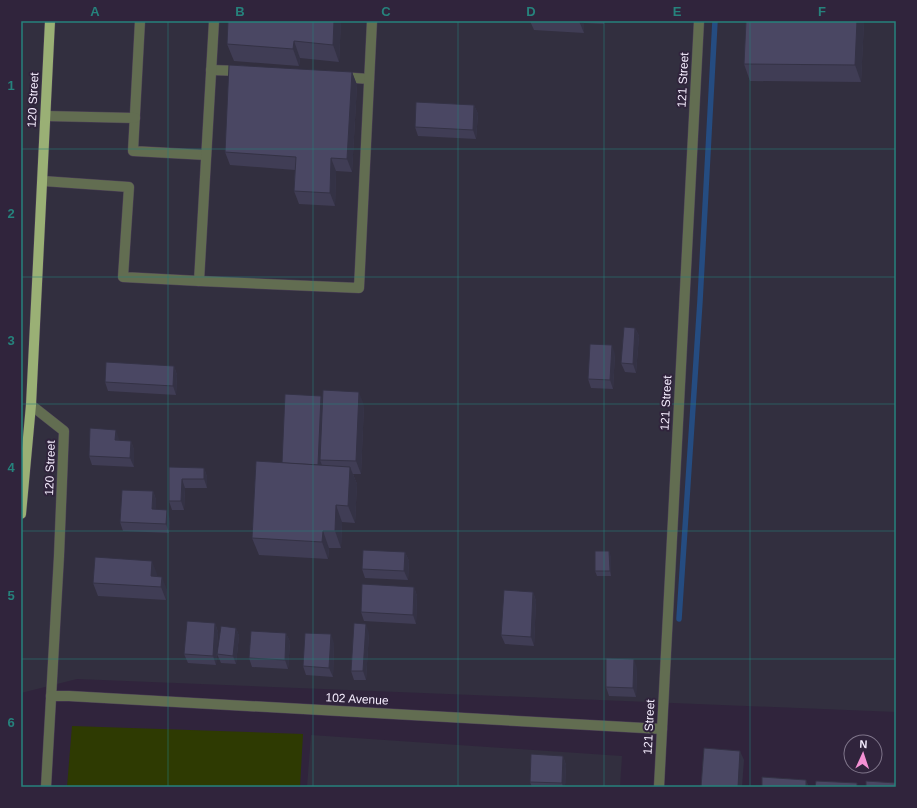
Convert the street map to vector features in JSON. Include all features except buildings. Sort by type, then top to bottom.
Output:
[{"type":"main road","name":"120 Street","points":[[31,405],[50,21]]},
{"type":"main road","points":[[21,514],[31,405]]},
{"type":"street","points":[[140,21],[133,151],[206,155]]},
{"type":"street","points":[[199,282],[214,21]]},
{"type":"street","points":[[43,181],[129,187],[123,277],[199,282],[360,288],[372,21]]},
{"type":"street","name":"121 Street","points":[[659,787],[699,21]]},
{"type":"street","points":[[211,70],[251,72]]},
{"type":"street","points":[[330,76],[369,78]]},
{"type":"street","points":[[46,116],[135,118]]},
{"type":"street","name":"120 Street","points":[[31,405],[64,431],[60,556],[46,787]]},
{"type":"street","name":"102 Avenue","points":[[51,696],[662,729]]},
{"type":"shaded area","points":[[21,21],[896,21],[896,712],[77,679],[21,693]]},
{"type":"shaded area","points":[[311,735],[622,756],[620,787],[307,787]]},
{"type":"green space","points":[[72,726],[303,734],[300,787],[67,787]]},
{"type":"waterway","points":[[679,619],[700,301],[715,21]]}]
